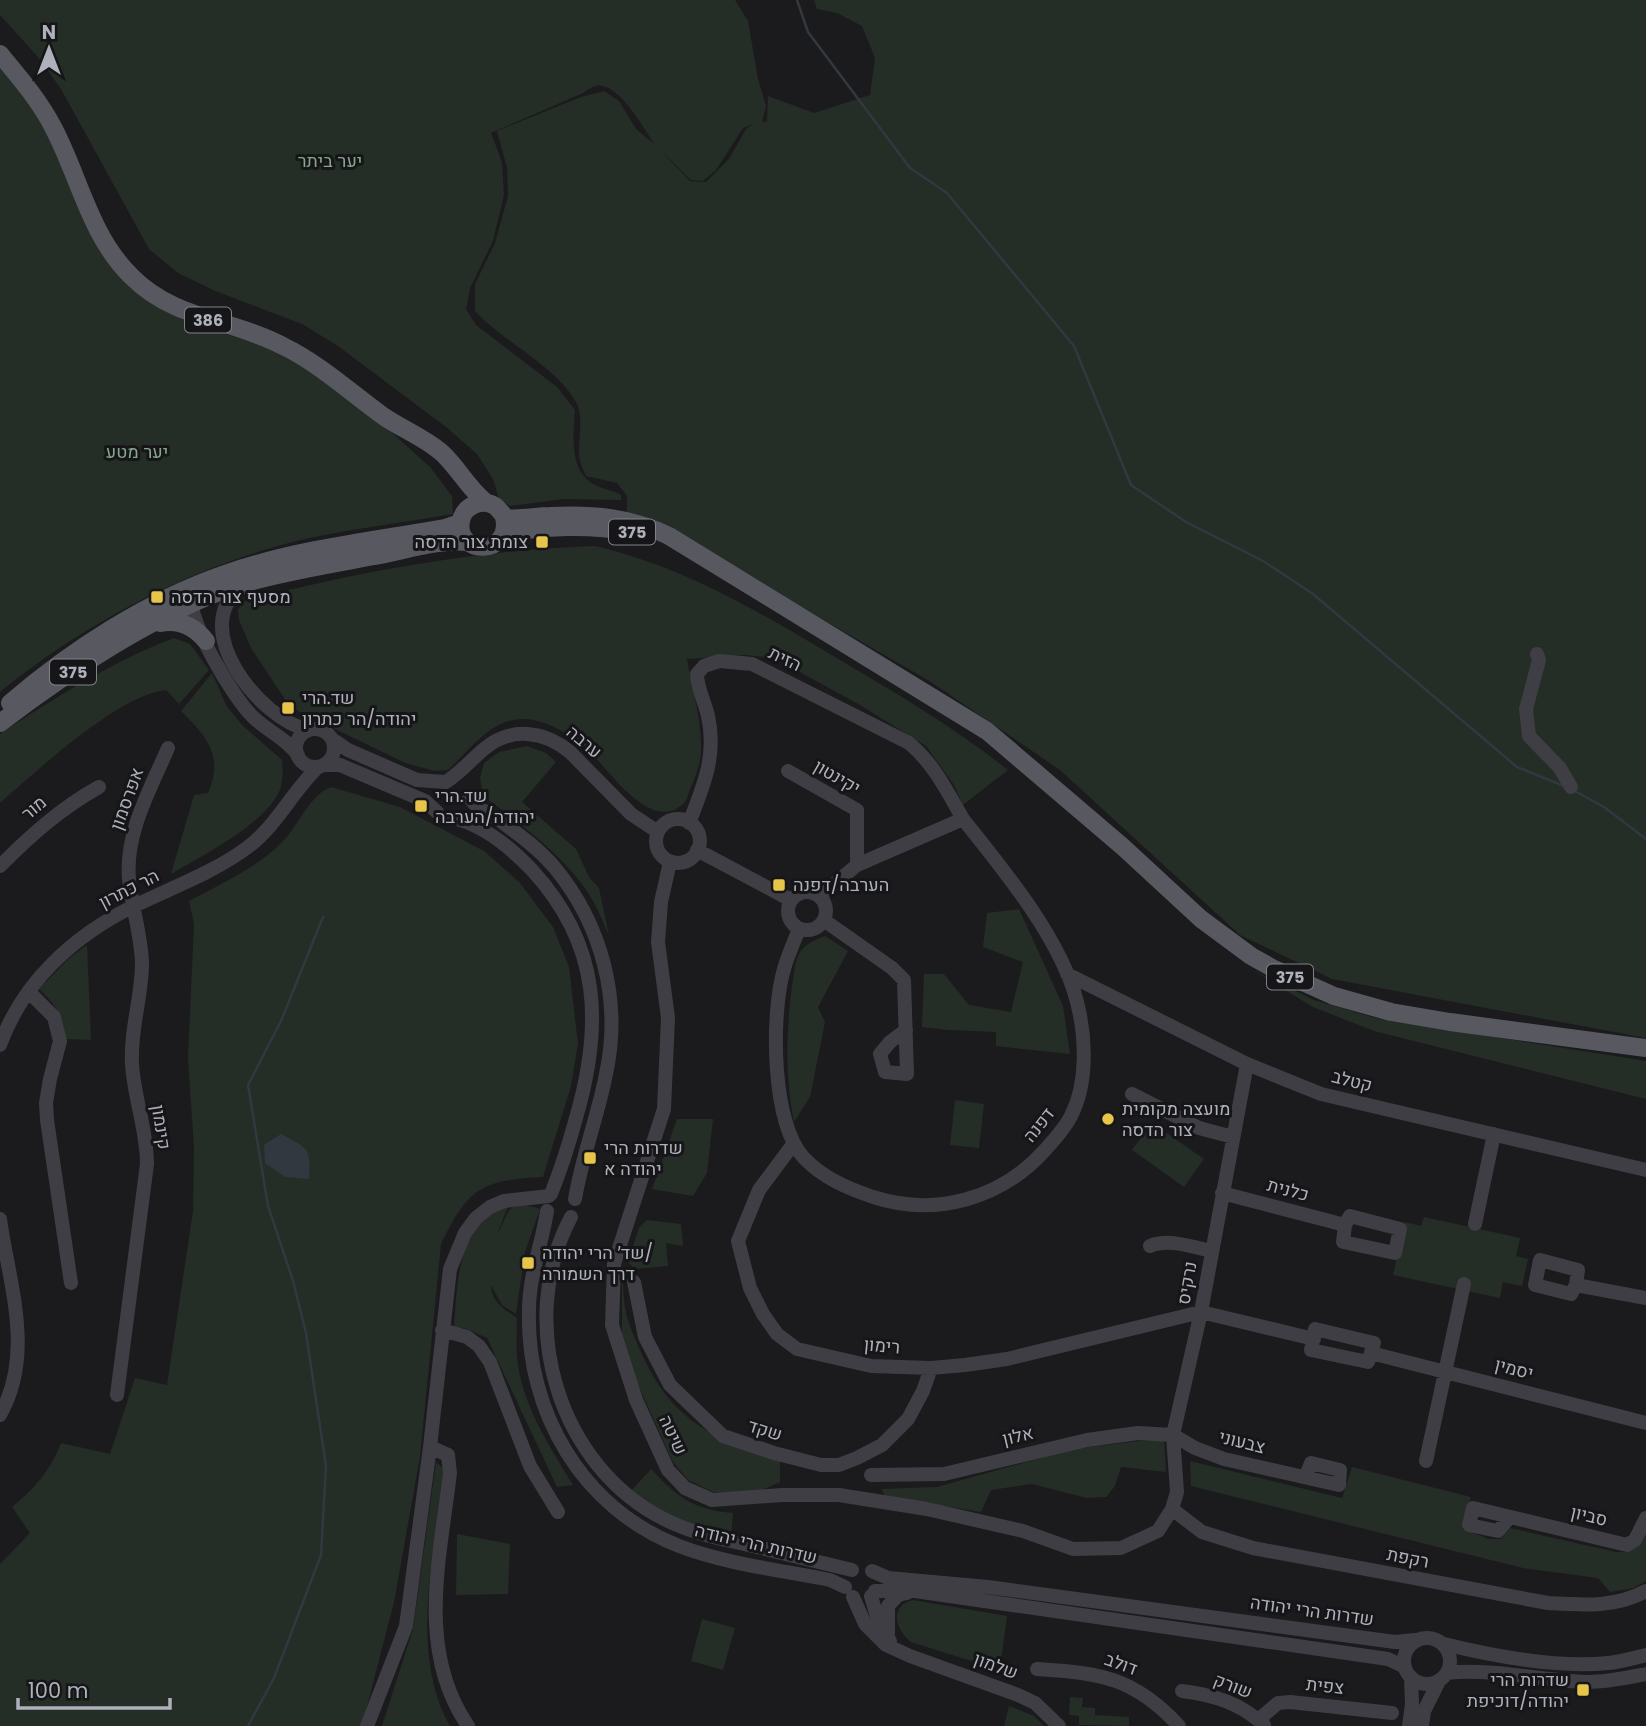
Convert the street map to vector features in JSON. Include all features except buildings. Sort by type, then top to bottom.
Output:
[{"type":"main road","name":"386","points":[[0,54],[32,93],[53,127],[102,239],[133,279],[172,306],[282,345],[318,367],[385,418],[424,439],[452,462],[487,503]]},
{"type":"main road","name":"386","points":[[424,439],[466,493],[464,516]]},
{"type":"main road","name":"375","points":[[0,711],[76,652],[130,619],[195,586],[282,557],[445,528],[464,516],[476,504],[487,503]]},
{"type":"main road","points":[[487,503],[497,508],[503,526]]},
{"type":"main road","name":"375","points":[[0,723],[77,669],[149,626],[248,583],[447,543],[468,542],[478,547],[489,547],[496,543],[503,526],[593,515],[638,522],[669,536],[750,584],[987,731],[1113,838],[1201,919],[1251,956],[1274,969],[1334,996],[1391,1012],[1450,1023],[1646,1049]]},
{"type":"main road","points":[[464,516],[462,534],[468,542]]},
{"type":"main road","points":[[149,626],[167,622],[184,624],[206,641]]},
{"type":"street","points":[[248,583],[234,593],[225,606],[221,630],[246,685],[265,706],[291,724],[322,731],[348,750],[417,780],[458,782],[475,806],[526,840],[558,872],[573,891],[592,928],[605,968],[611,1000],[609,1062],[575,1199],[576,1208],[571,1217],[557,1220],[548,1202]]},
{"type":"street","points":[[195,586],[191,606],[224,681],[254,719],[291,745],[299,758],[312,767],[340,765],[425,801],[437,812],[447,818],[453,818],[466,809],[468,775],[472,761]]},
{"type":"street","points":[[1537,654],[1539,660],[1526,709],[1529,736],[1560,768],[1571,787]]},
{"type":"street","name":"הזית","points":[[689,823],[706,781],[712,741],[697,674],[704,666],[719,661],[752,664],[909,743],[926,757],[963,819]]},
{"type":"street","points":[[299,758],[297,743],[309,730]]},
{"type":"street","name":"ערבה","points":[[446,782],[484,749],[505,736],[532,734],[548,738],[570,752],[631,814],[658,832]]},
{"type":"street","points":[[321,766],[334,752],[332,739]]},
{"type":"street","name":"אפרסמון","points":[[134,906],[129,879],[132,835],[168,748]]},
{"type":"street","name":"הר כתרון","points":[[297,792],[301,781],[299,758]]},
{"type":"street","name":"הר כתרון","points":[[0,1045],[29,992],[49,965],[79,940],[134,906],[194,880],[247,847],[269,829],[321,766]]},
{"type":"street","name":"יקינטון","points":[[788,771],[857,810],[857,865]]},
{"type":"street","points":[[437,812],[433,806],[433,794],[436,788],[446,782]]},
{"type":"street","name":"מור","points":[[0,866],[40,827],[71,803],[99,787]]},
{"type":"street","name":"שדרות הרי יהודה","points":[[453,818],[466,820],[497,839],[538,877],[567,918],[587,972],[593,1002],[591,1060],[564,1159],[548,1202],[529,1297],[528,1327],[531,1359],[546,1414],[575,1468],[615,1508],[643,1529],[661,1538],[711,1555],[830,1580],[862,1599],[873,1593],[915,1591],[1388,1659],[1408,1672]]},
{"type":"street","points":[[820,896],[857,865],[963,819]]},
{"type":"street","name":"דפנה","points":[[799,929],[783,971],[776,1057],[779,1097],[787,1130],[803,1157],[825,1177],[849,1189],[892,1202],[914,1205],[944,1205],[980,1196],[1009,1181],[1035,1161],[1072,1116],[1084,1063],[1081,1025],[1077,1001],[1067,974],[1041,926],[1009,876],[963,819]]},
{"type":"street","points":[[675,820],[689,823],[699,838],[694,856],[683,863],[670,862],[663,858],[656,846],[658,832],[668,822],[675,820]]},
{"type":"street","points":[[697,850],[791,900]]},
{"type":"street","name":"שיטה","points":[[670,862],[661,902],[658,942],[667,1018],[664,1109],[614,1264],[612,1325],[636,1400],[668,1470],[685,1488],[712,1500],[782,1495],[839,1495],[927,1509],[1023,1531],[1073,1549],[1121,1548],[1158,1531],[1172,1509]]},
{"type":"street","points":[[808,892],[820,896],[827,908],[825,920],[816,929],[799,929],[788,917],[791,900],[795,895],[808,892]]},
{"type":"street","name":"קינמון","points":[[117,1395],[147,1164],[147,1145],[134,1087],[132,1062],[132,1032],[140,994],[142,964],[140,932],[134,906]]},
{"type":"street","points":[[825,920],[892,968],[904,980],[906,1030]]},
{"type":"street","name":"קטלב","points":[[1067,974],[1247,1064],[1321,1094],[1646,1170]]},
{"type":"street","points":[[29,992],[54,1017],[60,1041],[46,1103],[71,1283]]},
{"type":"street","name":"נרקיס","points":[[1173,1435],[1201,1312],[1247,1064]]},
{"type":"street","points":[[1132,1094],[1199,1128],[1233,1137]]},
{"type":"street","points":[[1475,1224],[1494,1134]]},
{"type":"street","name":"רימון","points":[[794,1143],[759,1190],[738,1241],[750,1288],[763,1314],[777,1334],[797,1349],[871,1366],[930,1368],[1007,1359],[1201,1312]]},
{"type":"street","points":[[367,1726],[406,1626],[450,1269],[466,1233],[476,1218],[489,1207],[504,1200],[548,1202],[564,1191],[575,1199]]},
{"type":"street","name":"כלנית","points":[[1222,1193],[1345,1225]]},
{"type":"street","name":"שדרות הרי יהודה","points":[[571,1217],[558,1248],[549,1283],[547,1337],[563,1408],[590,1457],[626,1495],[668,1522],[715,1538],[852,1570],[862,1567],[888,1578],[988,1587],[1395,1642],[1415,1640]]},
{"type":"street","points":[[0,1219],[19,1340],[12,1390],[0,1415]]},
{"type":"street","points":[[1150,1246],[1158,1242],[1168,1242],[1212,1251]]},
{"type":"street","name":"שקד","points":[[634,1282],[645,1337],[670,1385],[723,1436],[774,1453],[821,1465],[839,1465],[869,1452],[881,1445],[908,1419],[923,1391],[930,1368]]},
{"type":"street","points":[[1426,1461],[1464,1284]]},
{"type":"street","points":[[1576,1284],[1646,1298]]},
{"type":"street","name":"יסמין","points":[[1201,1312],[1314,1339]]},
{"type":"street","name":"יסמין","points":[[1315,1329],[1374,1343],[1371,1353],[1368,1362],[1311,1350],[1315,1329]]},
{"type":"street","points":[[442,1330],[467,1337],[479,1346],[490,1362],[530,1466],[558,1513]]},
{"type":"street","name":"יסמין","points":[[1371,1353],[1646,1423]]},
{"type":"street","name":"אלון","points":[[871,1475],[944,1474],[1087,1440],[1138,1433],[1173,1435]]},
{"type":"street","points":[[1172,1509],[1177,1492],[1173,1435]]},
{"type":"street","name":"צבעוני","points":[[1173,1435],[1195,1448],[1224,1459],[1306,1476]]},
{"type":"street","points":[[430,1447],[448,1455],[450,1474],[436,1593],[436,1639],[443,1678],[452,1701],[468,1726]]},
{"type":"street","name":"רקפת","points":[[1172,1509],[1202,1532],[1253,1548],[1548,1603],[1588,1606],[1615,1604],[1646,1591]]},
{"type":"street","name":"סביון","points":[[1509,1518],[1626,1545],[1635,1540],[1646,1518]]},
{"type":"street","points":[[849,1592],[846,1577],[852,1570]]},
{"type":"street","points":[[872,1571],[877,1581],[873,1593]]},
{"type":"street","points":[[888,1639],[888,1606],[898,1595],[915,1591]]},
{"type":"street","name":"שלמון","points":[[849,1592],[865,1624],[886,1645],[1018,1695],[1035,1703],[1059,1726]]},
{"type":"street","name":"שלמון","points":[[873,1593],[875,1615],[888,1639],[910,1656]]},
{"type":"street","points":[[1409,1726],[1412,1704],[1405,1655],[1415,1640],[1427,1637],[1439,1640],[1450,1655],[1443,1677],[1424,1711],[1422,1726]]},
{"type":"street","points":[[1444,1644],[1483,1654],[1587,1664],[1609,1663],[1646,1654]]},
{"type":"street","name":"דולב","points":[[1037,1669],[1080,1672],[1112,1678],[1135,1688],[1179,1726]]},
{"type":"street","points":[[1408,1672],[1427,1684],[1470,1671],[1587,1682],[1611,1681],[1646,1674]]},
{"type":"street","name":"שורק","points":[[1182,1691],[1217,1697],[1237,1705],[1262,1723]]},
{"type":"street","name":"צפית","points":[[1262,1723],[1278,1703],[1290,1702],[1392,1713]]},
{"type":"green space","name":"יער ביתר","points":[[0,0],[735,0],[748,21],[758,79],[766,106],[762,122],[767,121],[768,96],[814,113],[870,95],[875,58],[862,26],[837,13],[817,9],[814,0],[1646,0],[1646,1038],[1332,979],[1240,935],[1060,770],[931,682],[708,553],[627,516],[627,496],[617,483],[585,474],[579,456],[578,408],[567,388],[475,311],[475,284],[495,243],[508,196],[507,168],[497,131],[581,97],[604,91],[619,101],[636,129],[654,144],[632,110],[610,89],[595,86],[491,133],[502,162],[504,195],[493,241],[470,288],[466,309],[476,325],[557,387],[575,410],[575,452],[581,471],[587,479],[595,485],[621,495],[621,500],[564,499],[510,506],[499,499],[493,479],[477,454],[446,427],[338,346],[302,324],[213,290],[178,273],[149,249],[61,89],[38,57],[0,15]],"holes":[[[753,124],[746,129],[729,159],[706,182],[690,181],[656,146],[691,180],[703,181],[716,170],[743,128]]]},
{"type":"green space","name":"יער מטע","points":[[0,62],[35,105],[80,207],[160,308],[195,326],[261,344],[313,372],[380,422],[430,467],[452,496],[453,514],[302,540],[206,571],[169,586],[98,624],[64,645],[0,692]]},
{"type":"green space","points":[[595,546],[660,566],[752,609],[926,712],[1008,770],[963,805],[954,785],[926,746],[860,705],[774,658],[746,655],[687,659],[699,723],[700,760],[686,801],[667,812],[655,810],[630,795],[577,741],[561,730],[534,720],[513,720],[492,729],[448,770],[435,771],[405,763],[290,707],[251,648],[239,620],[238,609],[245,601],[331,580],[462,557]]},
{"type":"green space","points":[[174,638],[190,644],[209,670],[179,704],[166,690],[125,705],[79,736],[0,803],[0,734],[107,669]]},
{"type":"green space","points":[[212,673],[226,705],[242,725],[282,760],[281,785],[271,804],[246,828],[171,874],[194,795],[208,793],[214,768],[210,748],[205,739],[181,711]]},
{"type":"green space","points":[[527,746],[546,753],[556,762],[522,802],[576,849],[589,877],[599,888],[609,936],[593,901],[572,872],[528,830],[483,796],[480,778],[484,763],[499,752]]},
{"type":"green space","points":[[331,787],[400,807],[484,851],[520,883],[553,927],[569,967],[578,1044],[571,1086],[543,1177],[505,1181],[479,1191],[460,1210],[441,1244],[420,1457],[394,1602],[362,1726],[0,1726],[0,1564],[30,1533],[12,1507],[41,1478],[61,1443],[110,1454],[135,1378],[167,1385],[193,1211],[194,1148],[188,1059],[194,924],[189,901],[264,858],[285,839],[317,796]]},
{"type":"green space","points":[[1019,909],[1063,1006],[1070,1054],[996,1046],[996,1032],[922,1027],[924,974],[944,974],[969,1005],[1011,1012],[1023,962],[983,947],[987,913]]},
{"type":"green space","points":[[825,936],[848,951],[818,1007],[825,1022],[810,1097],[794,1122],[787,1054],[794,970],[801,951]]},
{"type":"green space","points":[[87,945],[91,1040],[65,1039],[58,1011],[39,989],[68,959]]},
{"type":"green space","points":[[1254,971],[1314,1000],[1379,1019],[1646,1061],[1646,1099],[1374,1031],[1313,1007]]},
{"type":"green space","points":[[955,1100],[984,1104],[979,1148],[950,1145]]},
{"type":"green space","points":[[677,1119],[713,1119],[707,1173],[693,1196],[652,1189]]},
{"type":"green space","points":[[1152,1123],[1204,1159],[1184,1187],[1132,1150]]},
{"type":"green space","points":[[512,1203],[497,1235],[511,1208],[521,1205],[540,1209],[525,1252],[516,1314],[502,1305],[491,1285],[493,1296],[499,1304],[517,1318],[517,1356],[524,1391],[538,1424],[573,1485],[557,1487],[487,1338],[464,1328],[454,1328],[460,1268],[470,1240],[477,1227],[488,1216]]},
{"type":"green space","points":[[1424,1217],[1520,1238],[1516,1256],[1528,1259],[1522,1286],[1503,1282],[1500,1298],[1393,1275],[1405,1222],[1421,1226]]},
{"type":"green space","points":[[647,1220],[681,1224],[683,1246],[666,1243],[668,1266],[634,1269],[628,1261],[639,1228]]},
{"type":"green space","points":[[622,1266],[625,1308],[630,1326],[653,1376],[666,1395],[681,1411],[715,1435],[780,1461],[780,1482],[758,1492],[713,1492],[688,1480],[673,1462],[629,1365],[622,1340]]},
{"type":"green space","points":[[1164,1438],[1166,1472],[1121,1467],[1115,1486],[1106,1497],[1087,1498],[1032,1484],[991,1490],[981,1512],[885,1497],[882,1489],[937,1487],[1073,1449]]},
{"type":"green space","points":[[1190,1461],[1342,1498],[1352,1467],[1471,1497],[1462,1529],[1489,1539],[1501,1539],[1510,1528],[1626,1552],[1646,1531],[1646,1581],[1634,1588],[1610,1592],[1598,1578],[1523,1568],[1191,1486]]},
{"type":"green space","points":[[436,1462],[443,1468],[444,1476],[431,1571],[427,1636],[430,1667],[438,1698],[450,1726],[382,1726],[413,1629]]},
{"type":"green space","points":[[651,1469],[687,1500],[707,1509],[733,1513],[731,1537],[665,1514],[630,1492]]},
{"type":"green space","points":[[457,1534],[510,1544],[508,1594],[456,1595]]},
{"type":"green space","points":[[913,1600],[1007,1616],[1000,1670],[911,1642],[898,1625],[897,1613],[900,1607]]},
{"type":"green space","points":[[702,1619],[735,1628],[723,1670],[691,1661]]},
{"type":"green space","points":[[1070,1697],[1083,1698],[1082,1707],[1095,1708],[1095,1715],[1129,1717],[1129,1726],[1079,1725],[1079,1716],[1069,1715]]},
{"type":"green space","points":[[1009,1706],[1034,1716],[1044,1726],[1004,1726]]},
{"type":"shaded area","points":[[281,1134],[306,1150],[309,1179],[285,1177],[265,1163],[264,1145]]},
{"type":"waterway","points":[[797,0],[808,32],[910,168],[947,193],[1074,346],[1131,485],[1186,522],[1263,561],[1313,594],[1517,767],[1564,786]]},
{"type":"waterway","points":[[1573,790],[1604,807],[1646,839]]},
{"type":"waterway","points":[[248,1726],[274,1678],[321,1555],[326,1466],[306,1333],[293,1281],[268,1206],[248,1085],[281,1021],[323,917]]},
{"type":"place","name":"צומת צור הדסה","points":[[542,542]]},
{"type":"place","name":"מסעף צור הדסה","points":[[157,597]]},
{"type":"place","name":"שד.הרי יהודה/הר כתרון","points":[[288,708]]},
{"type":"place","name":"שד.הרי יהודה/הערבה","points":[[421,806]]},
{"type":"place","name":"הערבה/דפנה","points":[[779,885]]},
{"type":"place","name":"מועצה מקומית צור הדסה","points":[[1108,1119]]},
{"type":"place","name":"שדרות הרי יהודה א","points":[[590,1158]]},
{"type":"place","name":"שד׳ הרי יהודה/ דרך השמורה","points":[[528,1263]]},
{"type":"place","name":"שדרות הרי יהודה/דוכיפת","points":[[1583,1690]]}]
